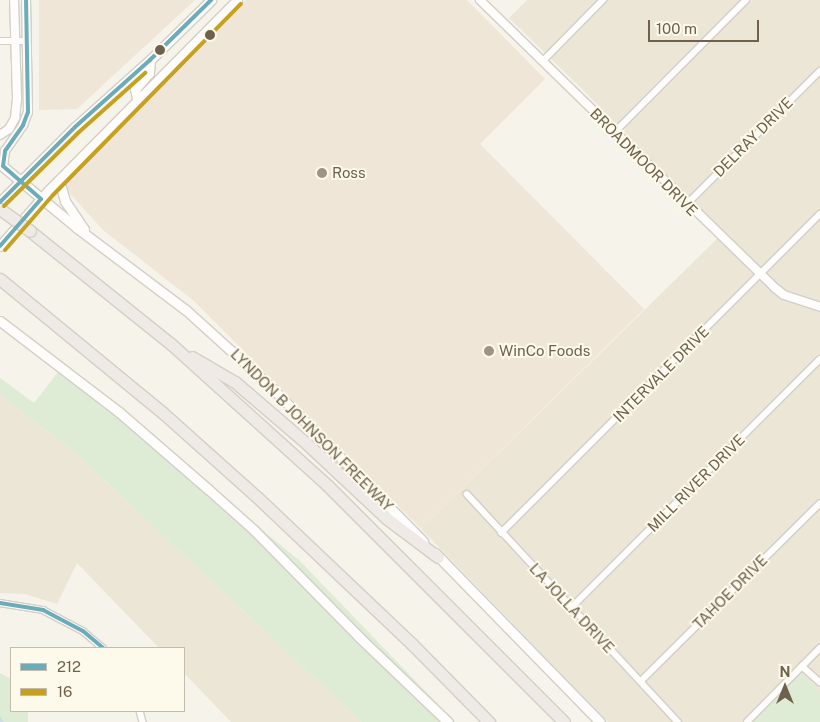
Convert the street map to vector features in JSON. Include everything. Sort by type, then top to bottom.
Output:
[{"type":"highway","name":"LYNDON B JOHNSON FREEWAY","points":[[0,209],[172,344],[327,485],[564,722]]},
{"type":"highway","points":[[0,279],[163,413],[257,497],[412,644],[489,722]]},
{"type":"highway","points":[[172,344],[235,382],[307,444],[386,518],[438,556]]},
{"type":"main road","points":[[0,202],[75,127],[150,60],[211,0]]},
{"type":"main road","points":[[0,246],[41,199],[137,99],[237,0]]},
{"type":"main road","points":[[137,99],[135,89],[149,73],[150,60]]},
{"type":"main road","name":"LYNDON B JOHNSON FREEWAY","points":[[1,165],[20,183],[186,310],[272,388],[600,722]]},
{"type":"main road","points":[[59,180],[65,201],[90,237]]},
{"type":"main road","points":[[0,321],[119,412],[208,488],[254,530],[359,637],[448,722]]},
{"type":"street","points":[[0,135],[9,129],[14,118],[17,99],[14,0]]},
{"type":"street","points":[[1,165],[5,151],[23,125],[28,112],[26,0]]},
{"type":"street","name":"BROADMOOR DRIVE","points":[[480,0],[759,274],[784,294],[820,307]]},
{"type":"street","points":[[543,61],[603,0]]},
{"type":"street","points":[[614,133],[746,0]]},
{"type":"street","points":[[0,41],[27,40]]},
{"type":"street","name":"DELRAY DRIVE","points":[[687,204],[820,71]]},
{"type":"street","name":"INTERVALE DRIVE","points":[[502,533],[820,214]]},
{"type":"street","name":"MILL RIVER DRIVE","points":[[573,606],[820,359]]},
{"type":"street","name":"LA JOLLA DRIVE","points":[[467,494],[573,606],[678,722]]},
{"type":"street","name":"TAHOE DRIVE","points":[[641,681],[820,503]]},
{"type":"street","points":[[0,603],[43,610],[83,631],[102,647]]},
{"type":"street","points":[[747,722],[820,648]]},
{"type":"street","points":[[802,666],[820,682]]},
{"type":"shaded area","points":[[39,0],[195,0],[77,109],[39,110]]},
{"type":"shaded area","points":[[246,0],[467,0],[545,79],[480,144],[644,309],[421,529],[194,301],[103,230],[65,188],[68,177]]},
{"type":"shaded area","points":[[527,0],[820,0],[820,722],[608,722],[421,529],[723,233],[580,87],[509,18]]},
{"type":"shaded area","points":[[0,395],[75,453],[361,722],[231,722],[185,674],[185,647],[158,647],[77,563],[57,604],[25,594],[0,593]]},
{"type":"green space","points":[[58,372],[76,379],[299,560],[455,722],[361,722],[75,453],[0,395],[0,378],[34,403]]},
{"type":"green space","points":[[800,671],[820,692],[820,722],[749,722]]},
{"type":"green space","points":[[0,673],[10,678],[10,712],[28,712],[28,722],[0,722]]},
{"type":"waterway","points":[[0,718],[2,722]]},
{"type":"transit line","name":"212","points":[[0,246],[41,199],[3,166],[5,151],[23,125],[28,112],[26,0]]},
{"type":"transit line","name":"212","points":[[0,202],[75,127],[150,60],[211,0]]},
{"type":"transit line","name":"16","points":[[5,250],[53,195],[241,4]]},
{"type":"transit line","name":"16","points":[[4,206],[79,132],[145,73]]},
{"type":"transit line","name":"212","points":[[0,603],[43,610],[83,631],[102,647]]},
{"type":"place","name":"Ross","points":[[322,173]]},
{"type":"place","name":"WinCo Foods","points":[[489,351]]}]
